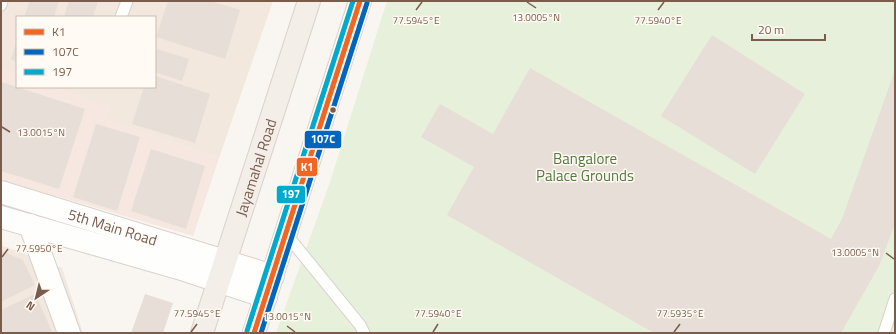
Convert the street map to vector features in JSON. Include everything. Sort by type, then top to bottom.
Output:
[{"type":"main road","name":"Jayamahal Road","points":[[202,333],[309,1]]},
{"type":"main road","points":[[254,333],[360,1]]},
{"type":"street","name":"5th Main Road","points":[[1,192],[222,271]]},
{"type":"street","name":"5th Main Road","points":[[1,216],[30,225],[222,271]]},
{"type":"street","points":[[30,225],[69,333]]},
{"type":"street","points":[[222,271],[273,276]]},
{"type":"street","points":[[222,271],[266,297]]},
{"type":"lane","points":[[1,5],[2,1]]},
{"type":"lane","points":[[121,16],[127,1]]},
{"type":"lane","points":[[286,234],[360,325],[364,333]]},
{"type":"lane","points":[[884,333],[895,299]]},
{"type":"shaded area","points":[[1,1],[273,1],[219,158],[105,119],[109,107],[56,88],[156,88],[156,16],[16,16],[16,75],[1,69]]},
{"type":"shaded area","points":[[1,69],[16,75],[16,88],[56,88],[110,107],[106,119],[219,158],[193,236],[1,180]]},
{"type":"shaded area","points":[[1,245],[62,268],[83,333],[1,333]]},
{"type":"green space","name":"Bangalore Palace Grounds","points":[[387,1],[895,1],[895,333],[276,333],[330,182]]},
{"type":"building","points":[[30,1],[59,1],[54,16],[24,16]]},
{"type":"building","points":[[69,1],[98,1],[93,16],[64,16]]},
{"type":"building","points":[[168,1],[210,1],[240,10],[225,59],[156,37]]},
{"type":"building","points":[[712,35],[805,94],[755,174],[661,116]]},
{"type":"building","points":[[16,44],[16,62],[11,59]]},
{"type":"building","points":[[157,49],[189,59],[182,81],[156,72]]},
{"type":"building","points":[[530,68],[831,239],[842,219],[895,70],[895,224],[879,266],[841,333],[654,333],[447,215],[474,167],[421,137],[440,104],[493,134]]},
{"type":"building","points":[[156,76],[210,94],[195,143],[132,124],[144,88],[156,88]]},
{"type":"building","points":[[1,82],[85,109],[59,189],[1,171]]},
{"type":"building","points":[[96,124],[140,137],[117,211],[73,197]]},
{"type":"building","points":[[151,149],[205,166],[186,229],[131,211]]},
{"type":"building","points":[[1,251],[23,260],[35,285],[1,302]]},
{"type":"building","points":[[35,294],[52,331],[48,333],[4,333],[1,326],[1,310]]},
{"type":"building","points":[[145,294],[173,303],[163,333],[131,333]]},
{"type":"transit line","name":"197","points":[[247,331],[353,1]]},
{"type":"transit line","name":"K1","points":[[254,333],[360,1]]},
{"type":"transit line","name":"107C","points":[[261,333],[367,3]]}]
